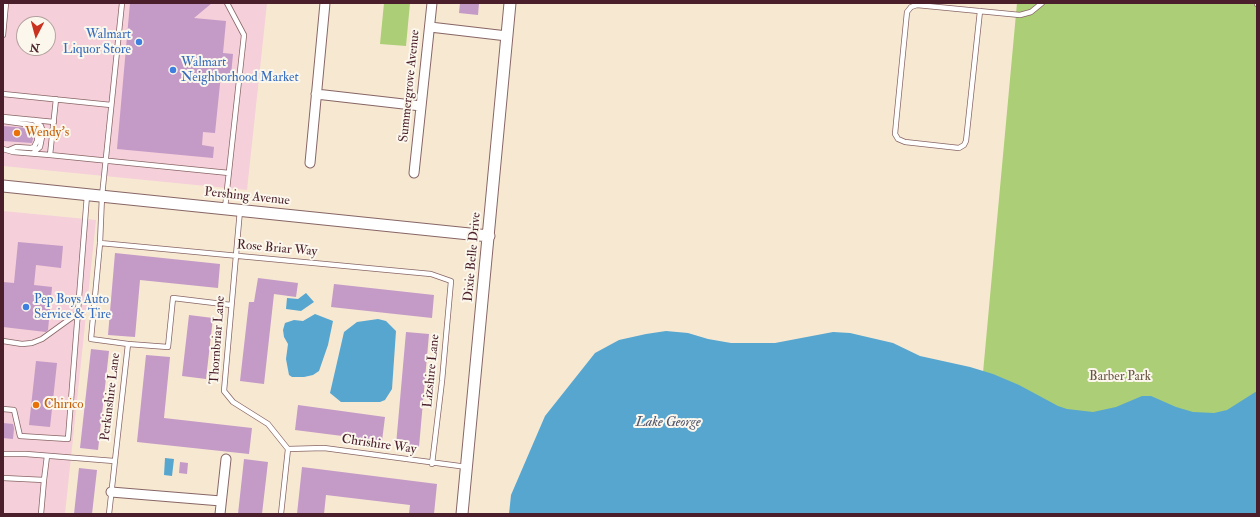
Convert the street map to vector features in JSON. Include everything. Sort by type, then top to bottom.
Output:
[{"type":"street","points":[[310,163],[325,3]]},
{"type":"street","name":"Summergrove Avenue","points":[[414,173],[432,3]]},
{"type":"street","name":"Dixie Belle Drive","points":[[462,514],[510,3]]},
{"type":"street","points":[[430,27],[507,36]]},
{"type":"street","points":[[316,94],[421,106]]},
{"type":"street","name":"Pershing Avenue","points":[[3,186],[489,236]]},
{"type":"street","points":[[220,514],[226,459]]},
{"type":"street","points":[[111,492],[221,501]]},
{"type":"lane","points":[[3,35],[6,3]]},
{"type":"lane","name":"Perkinshire Lane","points":[[109,514],[128,344],[91,339],[100,243],[102,196],[122,3]]},
{"type":"lane","points":[[225,208],[244,35],[227,3]]},
{"type":"lane","points":[[980,11],[966,140],[964,145],[959,148],[905,142],[898,139],[895,134],[908,12],[911,7],[917,5],[980,11],[1020,15],[1031,12],[1042,3]]},
{"type":"lane","points":[[3,94],[111,104]]},
{"type":"lane","points":[[50,155],[56,99]]},
{"type":"lane","points":[[3,117],[54,122]]},
{"type":"lane","points":[[31,154],[40,147],[43,132],[41,126],[33,120]]},
{"type":"lane","points":[[3,121],[32,125],[38,128],[37,141],[34,147],[16,147],[9,150]]},
{"type":"lane","points":[[3,149],[31,154],[229,173]]},
{"type":"lane","points":[[3,409],[14,410],[20,436],[68,439],[88,195]]},
{"type":"lane","name":"Thornbriar Lane","points":[[240,210],[224,390],[233,402],[268,424],[288,449]]},
{"type":"lane","name":"Rose Briar Way","points":[[100,243],[431,274],[451,281]]},
{"type":"lane","name":"Lizshire Lane","points":[[432,464],[442,381],[451,281]]},
{"type":"lane","points":[[128,344],[168,347],[173,298],[231,304]]},
{"type":"lane","points":[[3,341],[22,344],[32,343],[42,338],[78,313]]},
{"type":"lane","name":"Chrishire Way","points":[[288,449],[324,448],[432,464],[466,467]]},
{"type":"lane","points":[[281,514],[288,449]]},
{"type":"lane","points":[[3,454],[114,461]]},
{"type":"lane","points":[[41,514],[47,456]]},
{"type":"lane","points":[[3,478],[44,480]]},
{"type":"shaded area","points":[[3,3],[267,3],[247,190],[3,166]]},
{"type":"shaded area","points":[[3,211],[96,220],[65,514],[3,514]]},
{"type":"green space","points":[[384,3],[410,3],[406,46],[380,44]]},
{"type":"green space","name":"Barber Park","points":[[1017,3],[1257,3],[1257,514],[970,514]]},
{"type":"water","points":[[306,293],[314,302],[301,311],[286,309],[287,298],[298,299]]},
{"type":"water","points":[[315,314],[333,321],[328,345],[319,371],[313,375],[304,377],[292,377],[289,375],[286,359],[288,344],[284,337],[283,330],[285,323],[294,320],[303,321]]},
{"type":"water","points":[[378,319],[386,321],[396,331],[392,389],[385,400],[380,402],[341,402],[330,393],[344,332],[357,322]]},
{"type":"water","name":"Lake George","points":[[666,331],[688,333],[708,339],[731,343],[775,343],[833,332],[850,333],[893,343],[920,356],[970,367],[993,374],[1019,385],[1058,406],[1067,409],[1093,412],[1116,407],[1142,396],[1151,396],[1176,407],[1193,412],[1214,413],[1227,410],[1257,391],[1257,514],[509,514],[511,495],[545,416],[595,353],[619,340]]},
{"type":"water","points":[[165,458],[174,459],[172,476],[164,475]]},
{"type":"building","points":[[130,3],[212,3],[194,18],[226,21],[223,53],[233,54],[231,75],[221,74],[215,133],[203,132],[202,145],[214,147],[213,158],[117,149]]},
{"type":"building","points":[[460,3],[479,3],[478,15],[459,13]]},
{"type":"building","name":"Wendy's","points":[[3,126],[28,128],[28,131],[32,132],[31,135],[34,135],[32,143],[3,141]]},
{"type":"building","name":"Pep Boys Auto Service & Tire","points":[[18,242],[63,246],[61,268],[36,265],[34,285],[52,287],[48,330],[46,332],[3,327],[3,282],[14,283]]},
{"type":"building","points":[[115,253],[220,264],[218,288],[140,280],[135,337],[108,335]]},
{"type":"building","points":[[258,278],[298,283],[296,297],[274,294],[264,384],[240,381],[249,302],[254,302]]},
{"type":"building","points":[[334,284],[434,295],[432,318],[331,307]]},
{"type":"building","points":[[189,315],[213,318],[206,379],[182,376]]},
{"type":"building","points":[[406,332],[429,334],[419,447],[396,445]]},
{"type":"building","points":[[91,349],[109,351],[98,450],[80,448]]},
{"type":"building","points":[[146,355],[170,357],[164,418],[252,428],[249,454],[137,442]]},
{"type":"building","points":[[36,361],[57,363],[50,427],[29,425]]},
{"type":"building","points":[[298,405],[385,417],[382,441],[295,430]]},
{"type":"building","points":[[3,423],[13,424],[13,439],[3,438]]},
{"type":"building","points":[[244,459],[268,462],[262,514],[238,514]]},
{"type":"building","points":[[180,462],[188,463],[187,474],[179,473]]},
{"type":"building","points":[[302,467],[437,484],[434,514],[409,514],[410,505],[326,495],[324,514],[297,514]]},
{"type":"building","points":[[79,468],[97,470],[92,514],[74,514]]},
{"type":"place","name":"Walmart Liquor Store","points":[[139,42]]},
{"type":"place","name":"Walmart Neighborhood Market","points":[[173,70]]},
{"type":"place","name":"Wendy's","points":[[17,133]]},
{"type":"place","name":"Pep Boys Auto Service & Tire","points":[[26,307]]},
{"type":"place","name":"Chirico","points":[[36,405]]}]
